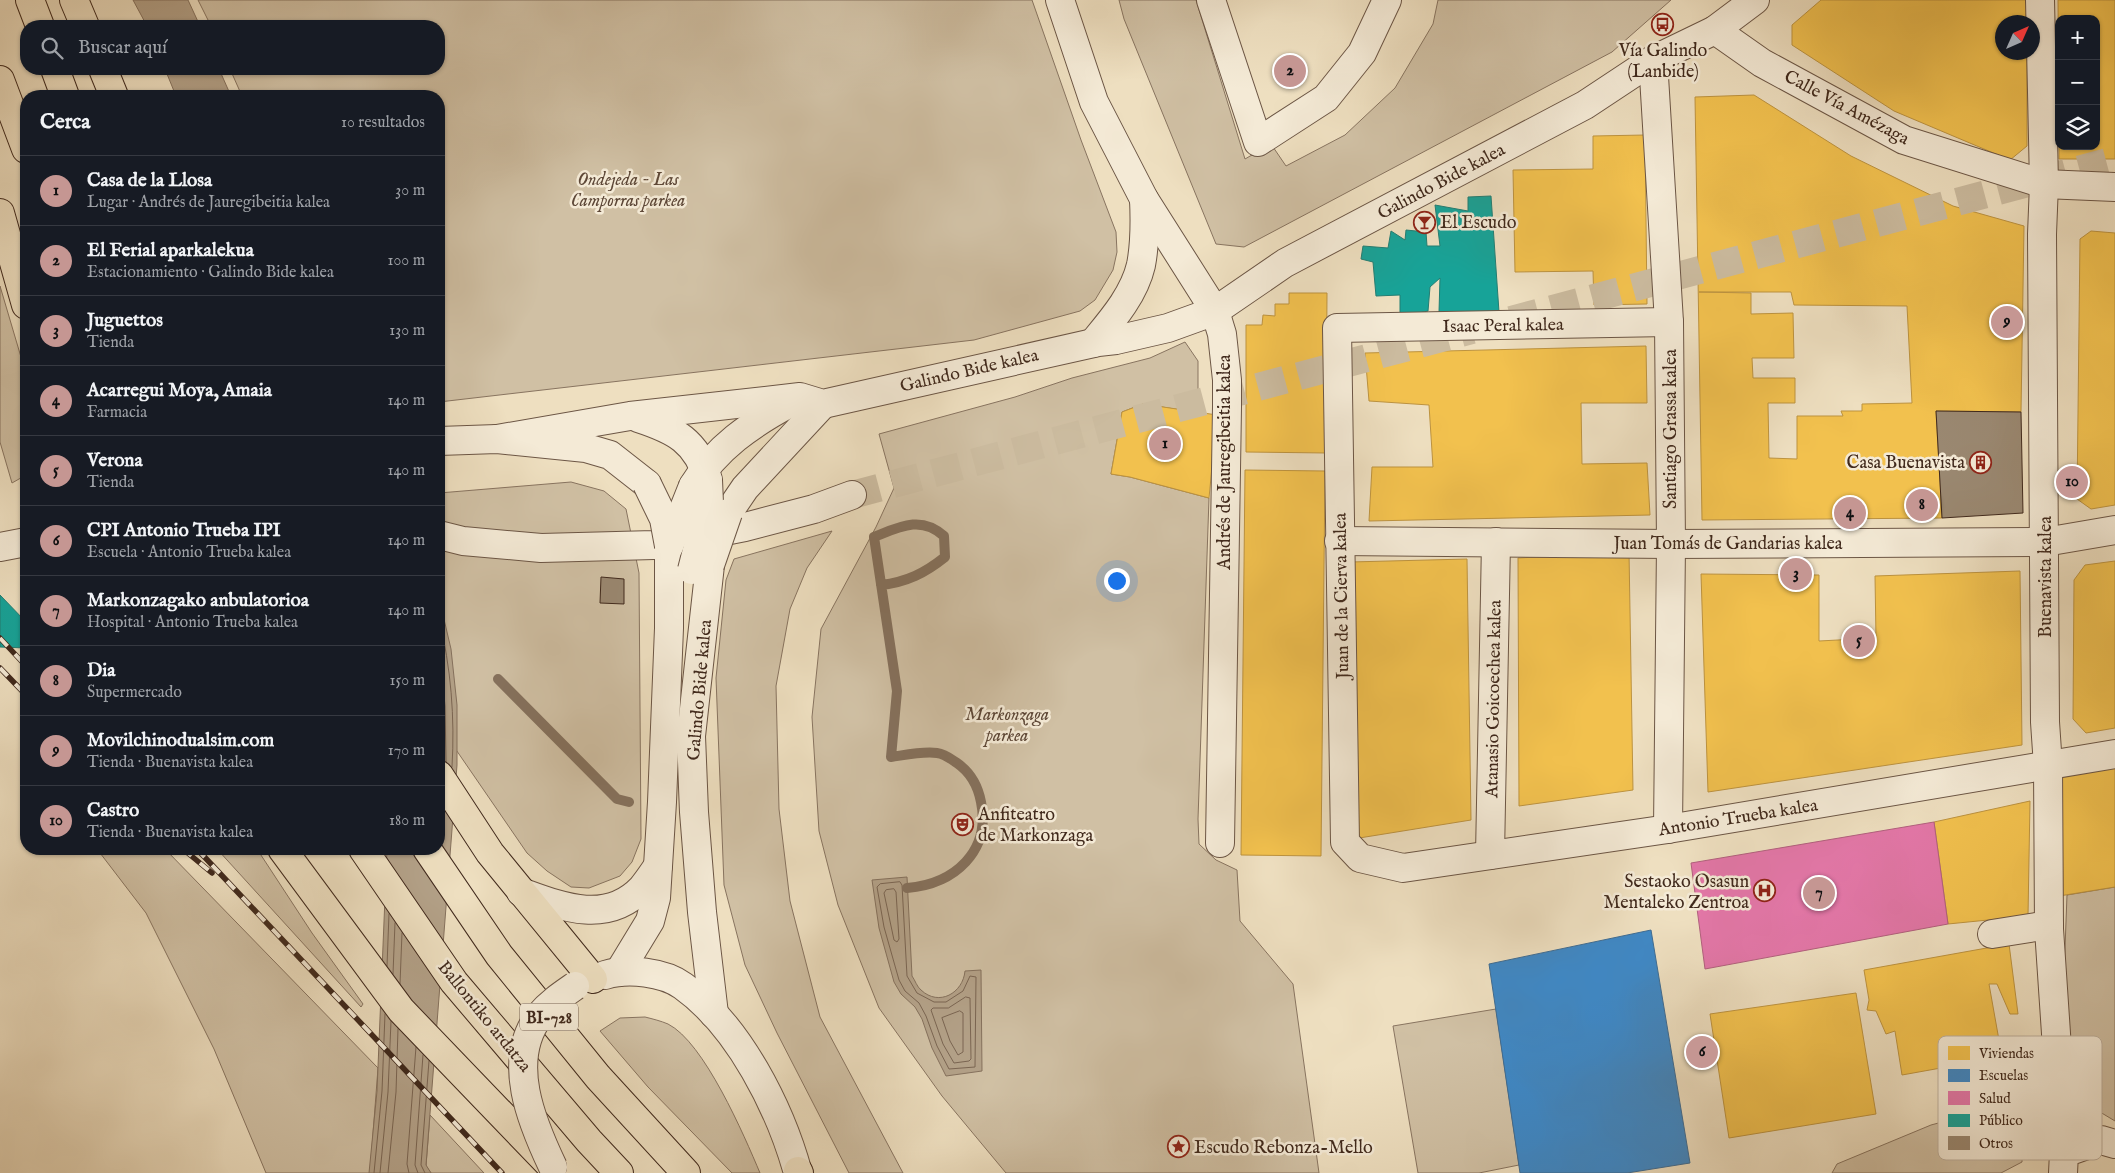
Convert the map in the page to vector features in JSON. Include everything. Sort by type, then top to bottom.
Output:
[{"type":"main road","points":[[30,0],[38,20]]},
{"type":"main road","points":[[74,0],[82,20]]},
{"type":"main road","points":[[57,75],[63,90]]},
{"type":"main road","points":[[105,75],[112,90]]},
{"type":"main road","points":[[0,80],[20,133]]},
{"type":"main road","points":[[0,213],[20,284]]},
{"type":"main road","points":[[445,784],[490,853],[522,892],[584,982]]},
{"type":"main road","points":[[286,855],[401,1010],[554,1170]]},
{"type":"main road","name":"Ballontiko ardatza","points":[[367,855],[454,982],[589,1141],[619,1173]]},
{"type":"main road","name":"BI-728","points":[[431,855],[499,955],[598,1077],[686,1173]]},
{"type":"street","name":"Andrés de Jauregibeitia kalea","points":[[1060,0],[1094,102],[1144,199],[1215,311],[1222,334],[1226,380],[1220,843]]},
{"type":"street","points":[[1211,0],[1258,142],[1326,98],[1362,53],[1387,0]]},
{"type":"street","name":"Galindo Bide kalea","points":[[619,972],[650,921],[656,898],[669,628],[690,570],[745,488],[764,467],[812,401],[1168,328],[1215,311],[1285,264],[1586,105],[1653,60],[1715,30],[1755,0]]},
{"type":"street","name":"Buenavista kalea","points":[[2040,0],[2044,184],[2042,234],[2045,722],[2048,766],[2049,925],[2056,1036]]},
{"type":"street","name":"Calle Vía Amézaga","points":[[1715,30],[1762,63],[1904,140],[2044,184],[2115,187]]},
{"type":"street","name":"Santiago Grassa kalea","points":[[1653,60],[1670,322],[1671,544],[1668,829]]},
{"type":"street","points":[[1104,342],[1128,296],[1141,265],[1145,223],[1144,199]]},
{"type":"street","name":"Galindo Bide kalea","points":[[1104,342],[1186,307],[1193,291],[1190,269]]},
{"type":"street","name":"Isaac Peral kalea","points":[[1338,328],[1670,322]]},
{"type":"street","name":"Juan de la Cierva kalea","points":[[1338,328],[1339,541],[1345,842],[1360,858]]},
{"type":"street","points":[[445,441],[486,439],[630,416],[812,401]]},
{"type":"street","points":[[669,546],[702,478],[722,449],[744,430],[812,401]]},
{"type":"street","points":[[630,416],[674,431],[686,440],[702,478],[709,503],[690,570]]},
{"type":"street","points":[[486,439],[586,448],[610,455],[647,484],[664,518],[669,546],[690,570]]},
{"type":"street","points":[[445,536],[463,541],[541,548],[654,546],[745,527],[814,509],[852,494]]},
{"type":"street","name":"Juan Tomás de Gandarias kalea","points":[[1339,541],[1671,544],[2045,542],[2115,530]]},
{"type":"street","name":"Atanasio Goicoechea kalea","points":[[1490,855],[1496,542]]},
{"type":"street","points":[[0,547],[20,543]]},
{"type":"street","name":"Galindo Bide kalea","points":[[690,570],[691,736],[694,812],[701,903],[714,1014]]},
{"type":"street","name":"Antonio Trueba kalea","points":[[1360,858],[1403,868],[1668,829],[2115,754]]},
{"type":"street","points":[[522,892],[570,908],[601,910],[622,902],[641,888],[658,866]]},
{"type":"street","points":[[1992,934],[2049,925]]},
{"type":"street","points":[[554,1170],[532,1120],[526,1098],[523,1069],[527,1043],[532,1029],[540,1016],[557,998],[584,982],[619,972],[644,972],[682,985],[714,1014],[744,1053],[776,1113],[798,1172]]},
{"type":"street","points":[[2102,1140],[2115,1144]]},
{"type":"green space","name":"Ondejeda - Las Camporras parkea","points":[[198,0],[1032,0],[1081,140],[1116,232],[1117,252],[1113,270],[1095,300],[1080,311],[974,340],[445,401],[445,90],[239,90],[233,75],[445,75],[445,20],[208,20]]},
{"type":"green space","points":[[1119,0],[1196,0],[1245,159],[1271,144],[1286,166],[1345,135],[1395,88],[1433,24],[1438,0],[1671,0],[1612,52],[1244,247],[1216,244],[1124,19]]},
{"type":"green space","points":[[0,286],[20,354],[20,478],[12,483],[0,442]]},
{"type":"green space","name":"Markonzaga parkea","points":[[1185,342],[1198,361],[1198,396],[1194,412],[1143,404],[1122,412],[1111,474],[1130,477],[1209,498],[1198,819],[1199,844],[1216,860],[1237,870],[1240,921],[1293,984],[1319,1173],[1006,1173],[942,1096],[879,1008],[838,905],[819,831],[812,717],[821,629],[876,527],[894,488],[879,434],[1015,397],[1072,378],[1150,358]]},
{"type":"green space","points":[[571,482],[604,491],[626,509],[639,573],[641,839],[632,862],[620,876],[589,888],[571,887],[547,871],[527,853],[445,734],[445,492]]},
{"type":"green space","points":[[832,531],[807,568],[790,609],[776,686],[779,809],[790,901],[820,1017],[903,1173],[849,1173],[777,1033],[745,965],[724,885],[716,678],[726,580],[734,559]]},
{"type":"green space","points":[[102,855],[171,855],[378,1068],[370,1173],[266,1173],[214,1049],[146,913]]},
{"type":"green space","points":[[222,855],[261,855],[312,933],[363,1004],[361,1007]]},
{"type":"green space","points":[[2115,887],[2115,1121],[2102,1113],[2102,1036],[2067,1036],[2063,1002],[2067,895]]},
{"type":"green space","points":[[1496,1009],[1519,1165],[1479,1173],[1418,1173],[1393,1026]]},
{"type":"green space","points":[[645,1017],[668,1024],[682,1034],[695,1050],[722,1091],[760,1173],[732,1173],[648,1087],[600,1031],[620,1018]]},
{"type":"green space","points":[[430,1115],[484,1173],[431,1173],[426,1166]]},
{"type":"green space","points":[[1938,1123],[1938,1160],[2022,1160],[2022,1162],[2001,1173],[1832,1173],[1837,1164]]},
{"type":"water","points":[[133,0],[188,0],[197,20],[144,20]]},
{"type":"water","points":[[167,75],[222,75],[228,90],[174,90]]},
{"type":"water","points":[[445,624],[451,649],[457,705],[457,765],[426,1165],[431,1173],[369,1173],[377,1091],[387,855],[445,855]]},
{"type":"water","points":[[907,877],[912,976],[920,989],[928,995],[935,997],[949,995],[960,986],[965,971],[981,970],[982,1071],[946,1076],[932,1048],[922,1019],[915,1007],[901,994],[894,982],[879,928],[872,880]]},
{"type":"building: Viviendas","points":[[1821,0],[2027,0],[2027,15],[1995,15],[1995,60],[2027,60],[2027,146],[2010,160],[1894,111],[1792,45],[1792,25]]},
{"type":"building: Viviendas","points":[[2058,0],[2115,0],[2115,159],[2059,159],[2059,150],[2100,150],[2100,15],[2058,15]]},
{"type":"building: Viviendas","points":[[1754,95],[1851,156],[1953,206],[2024,226],[2021,412],[1936,411],[1942,518],[1702,520],[1695,97]],"holes":[[[1699,292],[1791,292],[1794,305],[1907,306],[1912,403],[1862,404],[1862,411],[1841,411],[1843,416],[1797,416],[1797,459],[1769,458],[1768,403],[1795,403],[1795,378],[1753,378],[1752,358],[1794,358],[1793,313],[1751,314],[1751,293]]]},
{"type":"building: Viviendas","points":[[1645,135],[1647,304],[1594,305],[1593,271],[1515,272],[1513,170],[1593,169],[1593,136]]},
{"type":"building: Viviendas","points":[[2091,231],[2115,233],[2115,505],[2091,509],[2077,499],[2080,239]]},
{"type":"building: Viviendas","points":[[1289,293],[1327,293],[1326,453],[1246,452],[1246,325],[1262,325],[1263,315],[1275,316],[1275,304],[1289,304]]},
{"type":"building: Viviendas","points":[[1646,346],[1647,403],[1581,403],[1582,464],[1647,463],[1650,515],[1369,521],[1372,467],[1433,467],[1429,405],[1369,401],[1365,353]]},
{"type":"building: Viviendas","points":[[1143,404],[1217,415],[1209,498],[1130,477],[1111,474],[1122,412]]},
{"type":"building: Viviendas","points":[[1245,470],[1325,471],[1321,856],[1241,855]]},
{"type":"building: Viviendas","points":[[1629,552],[1633,790],[1519,806],[1518,558]]},
{"type":"building: Viviendas","points":[[1467,559],[1471,820],[1353,839],[1350,562]]},
{"type":"building: Viviendas","points":[[2115,561],[2115,728],[2086,733],[2073,719],[2074,580],[2085,565]]},
{"type":"building: Viviendas","points":[[2020,571],[2022,745],[1708,792],[1701,574],[1819,575],[1819,641],[1876,638],[1875,576]]},
{"type":"building: Viviendas","points":[[2115,763],[2115,887],[2059,896],[2056,773]]},
{"type":"building: Viviendas","points":[[2030,801],[2028,916],[1948,924],[1934,822]]},
{"type":"building: Viviendas","points":[[2009,944],[2018,1014],[2010,1014],[1997,984],[1989,984],[1998,1036],[1938,1036],[1938,1069],[1902,1075],[1895,1031],[1886,1034],[1876,1011],[1867,1010],[1869,1000],[1864,970]]},
{"type":"building: Viviendas","points":[[1856,993],[1876,1114],[1729,1138],[1710,1014]]},
{"type":"building: Escuelas","points":[[1651,930],[1690,1163],[1627,1173],[1520,1173],[1489,964]]},
{"type":"building: Salud","points":[[1934,822],[1948,924],[1705,969],[1691,863]]},
{"type":"building: Público","points":[[1491,196],[1499,312],[1439,312],[1440,278],[1430,287],[1428,311],[1400,317],[1400,295],[1376,296],[1373,262],[1361,259],[1363,246],[1388,248],[1391,231],[1405,240],[1406,230],[1426,232],[1427,246],[1440,246],[1435,205],[1468,211],[1468,197]]},
{"type":"building: Público","points":[[0,595],[20,616],[20,648],[0,647]]},
{"type":"building: Otros","name":"Casa Buenavista","points":[[1936,411],[2021,412],[2023,513],[1942,518]]},
{"type":"building: Otros","points":[[601,577],[624,579],[624,604],[600,603]]},
{"type":"waterway","points":[[881,585],[890,584],[899,582],[915,576],[945,557],[944,536],[927,526],[918,524],[901,527],[874,537],[897,691],[891,757],[937,753],[943,754],[952,760],[970,775],[976,785],[981,802],[983,820],[975,850],[966,862],[940,880],[907,888]]},
{"type":"waterway","points":[[498,679],[617,799],[629,802]]},
{"type":"tunnel","points":[[1511,320],[2115,160]]},
{"type":"tunnel","points":[[852,495],[1472,330]]},
{"type":"railway","points":[[0,638],[20,660]]},
{"type":"railway","points":[[0,668],[20,689]]},
{"type":"railway","points":[[190,855],[212,873]]},
{"type":"railway","points":[[203,855],[502,1173]]},
{"type":"place","name":"Vía Galindo (Lanbide)","points":[[1663,25]]},
{"type":"place","name":"El Ferial aparkalekua","points":[[1290,71]]},
{"type":"place","name":"El Escudo","points":[[1424,222]]},
{"type":"place","name":"Movilchinodualsim.com","points":[[2007,322]]},
{"type":"place","name":"Casa de la Llosa","points":[[1165,444]]},
{"type":"place","name":"Casa Buenavista","points":[[1981,462]]},
{"type":"place","name":"Castro","points":[[2072,482]]},
{"type":"place","name":"Dia","points":[[1922,505]]},
{"type":"place","name":"Acarregui Moya, Amaia","points":[[1850,513]]},
{"type":"place","name":"Juguettos","points":[[1796,574]]},
{"type":"place","name":"Verona","points":[[1859,641]]},
{"type":"place","name":"Anfiteatro de Markonzaga","points":[[962,824]]},
{"type":"place","name":"Sestaoko Osasun Mentaleko Zentroa","points":[[1765,891]]},
{"type":"place","name":"Markonzagako anbulatorioa","points":[[1819,893]]},
{"type":"place","name":"CPI Antonio Trueba IPI","points":[[1702,1052]]},
{"type":"place","name":"Escudo Rebonza-Mello","points":[[1178,1147]]}]
